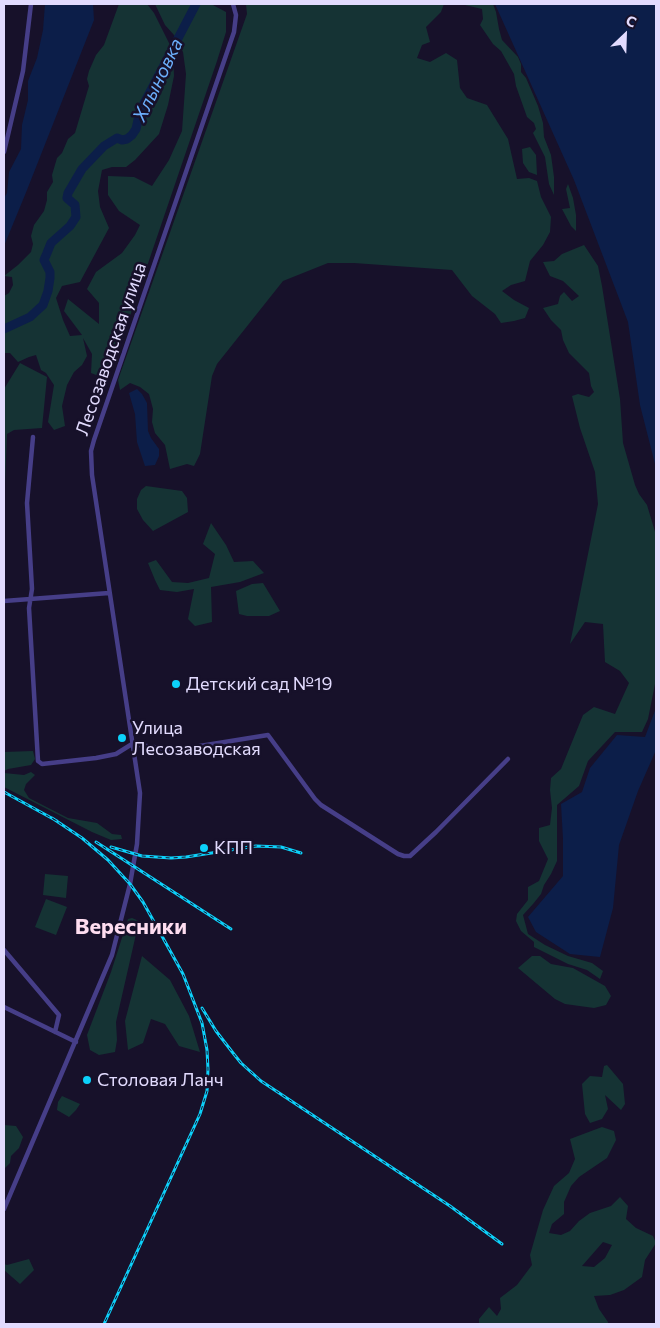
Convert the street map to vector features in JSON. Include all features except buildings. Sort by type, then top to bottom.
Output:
[{"type":"street","points":[[4,152],[23,71],[31,4]]},
{"type":"street","name":"Лесозаводская улица","points":[[4,1209],[112,956],[130,884],[137,844],[140,794],[92,476],[92,446],[234,32],[236,15],[233,4]]},
{"type":"street","points":[[33,437],[27,503],[32,589],[29,608],[38,761],[42,764],[116,754],[132,744],[174,750],[268,735],[321,805],[398,854],[410,856],[508,759]]},
{"type":"street","points":[[4,601],[109,593]]},
{"type":"street","points":[[4,950],[59,1016],[55,1032]]},
{"type":"street","points":[[4,1007],[76,1042]]},
{"type":"green space","points":[[119,4],[147,4],[154,13],[173,51],[174,76],[159,134],[126,167],[112,167],[102,170],[98,191],[100,207],[109,228],[80,282],[62,286],[56,298],[70,336],[82,335],[64,311],[68,299],[99,324],[99,303],[87,289],[96,272],[122,253],[140,225],[119,211],[108,195],[108,176],[134,177],[152,186],[169,160],[182,131],[186,74],[183,52],[174,35],[165,25],[155,4],[211,4],[226,12],[226,32],[113,366],[104,378],[91,373],[92,354],[83,338],[87,356],[82,365],[74,372],[67,385],[62,406],[65,426],[54,430],[48,422],[54,385],[46,373],[41,370],[36,355],[18,362],[10,353],[4,353],[4,296],[9,293],[13,285],[12,277],[4,276],[31,252],[33,244],[31,236],[34,225],[44,211],[47,192],[53,182],[52,175],[57,158],[62,153],[68,139],[75,133],[89,86],[87,79],[89,71],[96,55],[104,45]]},
{"type":"green space","points":[[246,4],[444,4],[441,12],[426,27],[430,42],[422,45],[417,58],[430,62],[446,53],[457,60],[460,88],[467,98],[487,105],[508,139],[517,179],[529,178],[537,181],[541,197],[551,217],[550,232],[543,245],[530,261],[525,281],[511,285],[502,291],[529,308],[525,318],[514,321],[501,323],[495,314],[472,296],[452,270],[328,263],[283,281],[217,364],[212,376],[200,454],[194,466],[187,464],[170,469],[165,445],[155,433],[152,422],[153,409],[149,394],[140,387],[130,383],[120,390],[118,380],[247,14]]},
{"type":"green space","points":[[466,4],[493,4],[502,40],[518,57],[521,64],[521,72],[526,78],[543,123],[544,137],[551,155],[554,195],[549,184],[545,157],[533,133],[536,129],[534,123],[527,117],[516,86],[514,74],[501,51],[493,44],[480,25],[483,19],[482,9]]},
{"type":"green space","points":[[530,147],[536,155],[537,175],[529,172],[523,163],[522,149]]},
{"type":"green space","points":[[568,184],[576,215],[576,231],[571,226],[562,209],[570,208],[566,189]]},
{"type":"green space","points":[[584,245],[598,266],[602,286],[620,399],[623,443],[635,485],[647,505],[656,535],[656,679],[648,719],[642,732],[615,732],[588,761],[579,786],[557,805],[557,861],[541,894],[523,915],[528,934],[568,956],[592,963],[603,971],[600,979],[587,970],[568,964],[534,947],[534,942],[521,931],[516,921],[517,914],[528,900],[528,887],[539,881],[548,859],[539,841],[539,828],[550,825],[552,808],[551,778],[561,769],[583,715],[594,707],[615,714],[629,683],[620,671],[605,662],[603,624],[585,622],[570,644],[598,504],[595,472],[580,428],[572,396],[578,394],[589,397],[594,392],[589,373],[569,353],[561,330],[543,308],[558,304],[560,296],[564,292],[572,301],[579,296],[563,281],[550,276],[543,262],[554,261],[562,254]]},
{"type":"green space","points":[[20,363],[47,377],[42,428],[14,430],[7,434],[4,509],[4,389]]},
{"type":"green space","points":[[146,486],[182,491],[187,498],[188,512],[153,531],[143,520],[137,509],[137,499],[141,490]]},
{"type":"green space","points":[[211,523],[226,545],[234,562],[253,561],[264,573],[240,582],[211,587],[212,622],[195,626],[188,619],[194,589],[177,592],[160,590],[148,563],[156,560],[172,582],[188,583],[209,578],[215,554],[203,544]]},
{"type":"green space","points":[[263,583],[280,611],[269,616],[239,614],[236,591],[252,584]]},
{"type":"green space","points":[[33,751],[35,759],[31,765],[4,771],[4,752]]},
{"type":"green space","points":[[31,772],[35,775],[26,784],[24,790],[29,798],[68,818],[97,823],[112,834],[121,835],[122,839],[111,840],[92,832],[4,787],[4,773],[24,775]]},
{"type":"green space","points":[[45,874],[68,876],[66,898],[43,895]]},
{"type":"green space","points":[[46,899],[67,907],[56,935],[35,927]]},
{"type":"green space","points":[[132,918],[139,921],[116,1022],[117,1040],[115,1052],[99,1055],[90,1050],[87,1035],[111,972],[128,919]]},
{"type":"green space","points":[[142,956],[170,980],[189,1016],[200,1052],[179,1046],[165,1024],[151,1019],[143,1043],[128,1050],[125,1021]]},
{"type":"green space","points":[[532,956],[540,956],[551,964],[573,968],[605,986],[611,996],[606,1005],[594,1008],[565,1004],[555,999],[518,968]]},
{"type":"green space","points":[[607,1065],[623,1084],[625,1104],[621,1110],[605,1095],[608,1109],[602,1119],[590,1123],[585,1114],[582,1084],[590,1076],[602,1077],[604,1066]]},
{"type":"green space","points":[[62,1096],[80,1104],[69,1117],[57,1110],[58,1102]]},
{"type":"green space","points":[[4,1125],[16,1126],[23,1137],[19,1148],[11,1156],[10,1163],[4,1169]]},
{"type":"green space","points":[[602,1127],[614,1131],[616,1140],[607,1158],[579,1177],[571,1186],[564,1202],[564,1214],[552,1224],[549,1233],[561,1235],[570,1231],[590,1213],[611,1206],[620,1197],[628,1206],[626,1219],[636,1228],[653,1236],[656,1243],[645,1260],[642,1277],[624,1290],[610,1295],[594,1296],[608,1324],[479,1324],[479,1319],[489,1307],[497,1316],[501,1309],[500,1298],[517,1285],[532,1265],[530,1255],[543,1210],[554,1186],[569,1173],[575,1159],[570,1139]],"holes":[[[603,1242],[612,1245],[605,1258],[594,1267],[582,1266]]]},
{"type":"green space","points":[[29,1259],[34,1270],[20,1284],[4,1270],[4,1264],[7,1265]]},
{"type":"water","points":[[45,4],[93,4],[94,20],[4,246],[4,198],[7,193],[9,172],[21,149],[22,125],[28,100],[28,81],[37,58],[43,30]]},
{"type":"water","points":[[495,4],[656,4],[656,468],[640,405],[628,322],[574,180]]},
{"type":"water","points":[[137,389],[147,403],[148,431],[159,449],[159,456],[155,465],[145,466],[137,442],[135,414],[129,393]]},
{"type":"water","points":[[656,708],[656,750],[638,791],[619,845],[613,908],[600,957],[570,954],[536,932],[528,917],[563,876],[561,804],[582,792],[590,768],[617,735],[645,737]]},
{"type":"waterway","name":"Хлыновка","points":[[4,329],[30,317],[43,305],[50,278],[50,272],[44,260],[51,243],[70,226],[76,217],[75,205],[67,198],[68,193],[82,169],[104,146],[117,138],[122,140],[132,135],[136,129],[140,111],[196,4]]},
{"type":"railway","points":[[4,792],[57,821]]},
{"type":"railway","points":[[52,818],[82,838],[108,860],[130,884],[143,902],[183,974],[202,1023],[207,1050],[207,1091],[200,1114],[104,1324]]},
{"type":"railway","points":[[96,842],[231,929]]},
{"type":"railway","points":[[111,847],[142,856],[171,858],[256,846],[281,847],[301,853]]},
{"type":"railway","points":[[202,1008],[216,1031],[241,1063],[261,1081],[450,1206],[502,1244]]},
{"type":"place","name":"Детский сад №19","points":[[176,684]]},
{"type":"place","name":"Улица Лесозаводская","points":[[122,738]]},
{"type":"place","name":"КПП","points":[[204,848]]},
{"type":"place","name":"Столовая Ланч","points":[[87,1080]]},
{"type":"district","name":"Вересники","points":[[131,927]]}]
